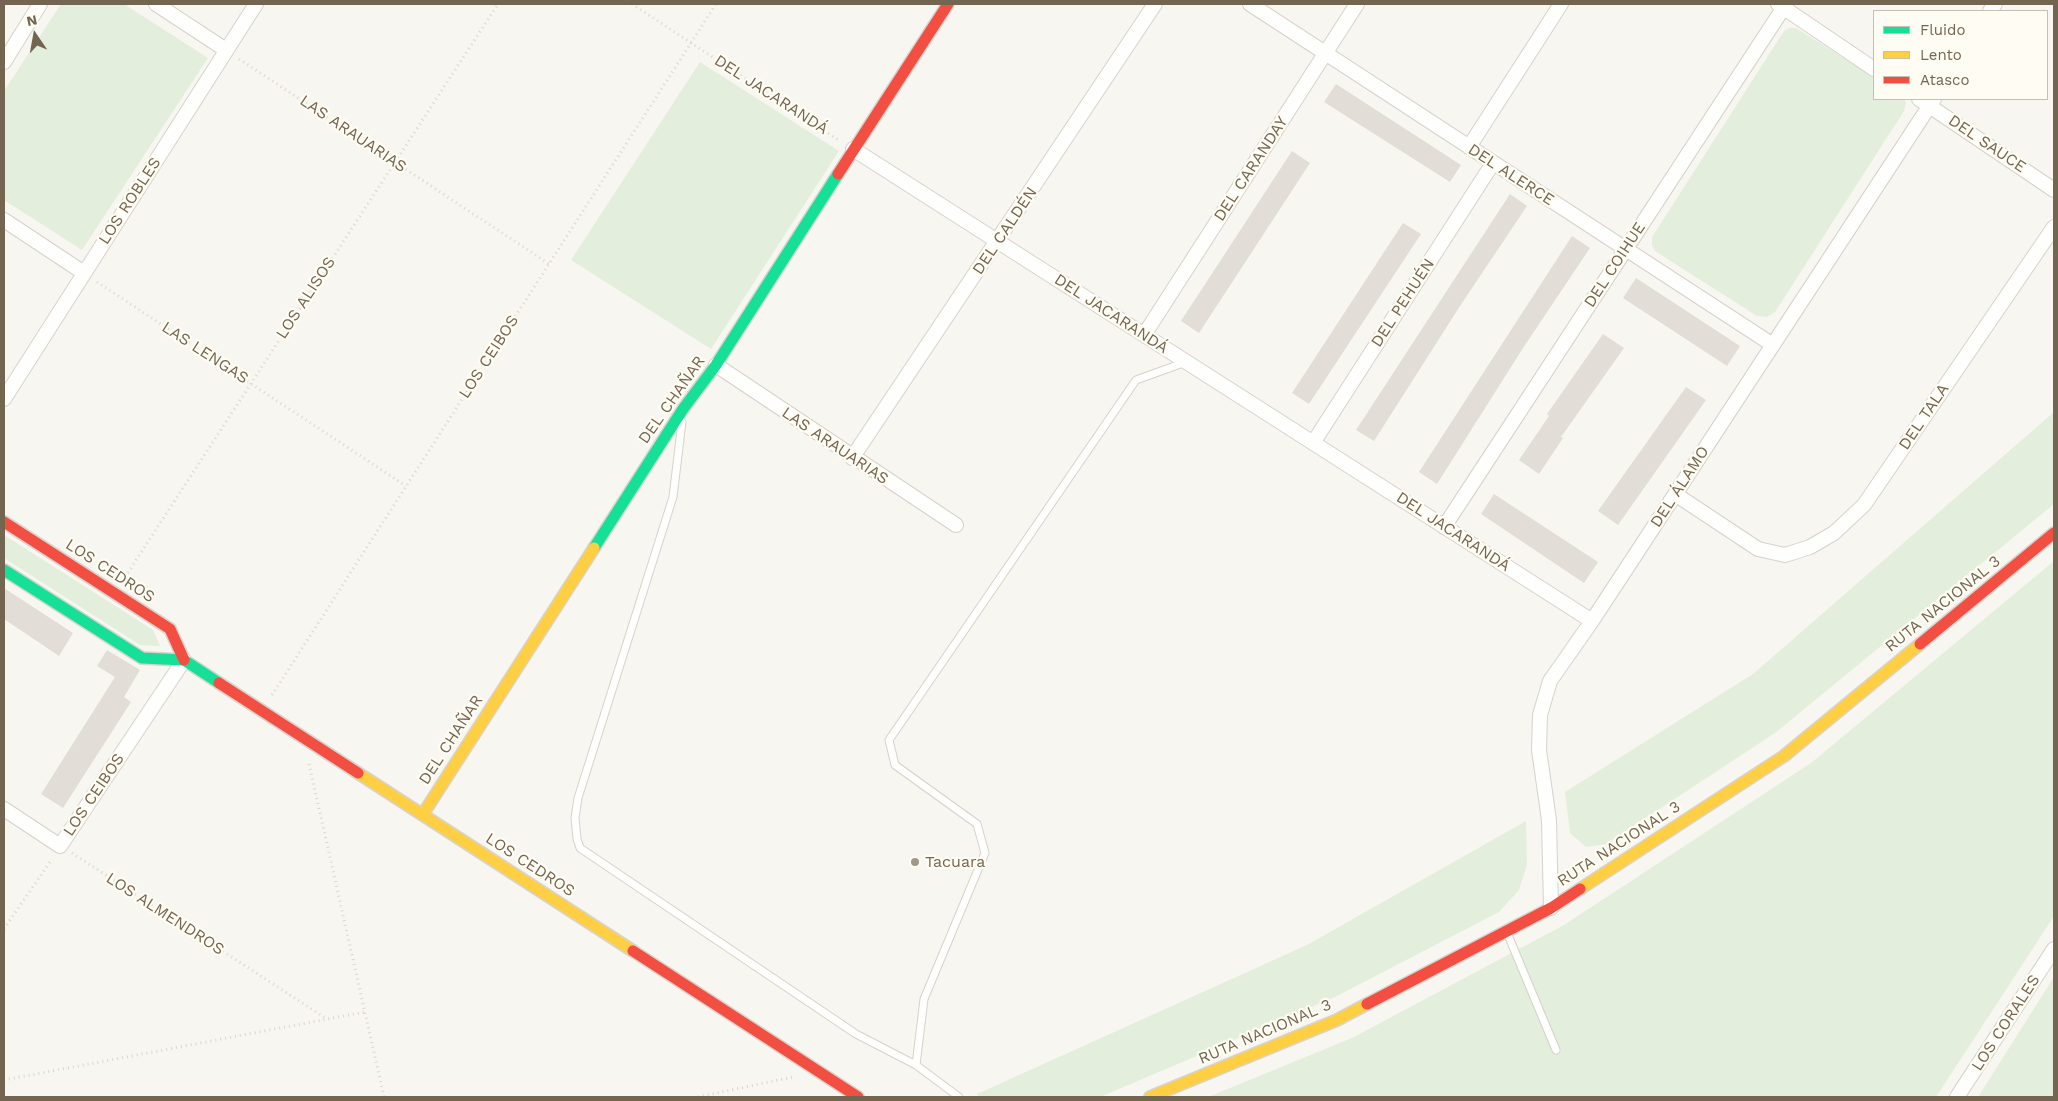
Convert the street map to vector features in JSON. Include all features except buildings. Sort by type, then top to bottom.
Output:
[{"type":"main road","name":"DEL CHAÑAR","points":[[423,814],[683,409],[716,365],[948,4]]},
{"type":"main road","name":"LOS CEDROS","points":[[4,522],[170,629],[184,660]]},
{"type":"main road","name":"RUTA NACIONAL 3","points":[[1150,1097],[1337,1020],[1551,908],[1784,756],[2054,533]]},
{"type":"main road","name":"LOS CEDROS","points":[[4,570],[142,658],[184,660],[858,1097]]},
{"type":"street","points":[[4,62],[8,46],[40,4]]},
{"type":"street","points":[[156,4],[226,50]]},
{"type":"street","name":"LOS ROBLES","points":[[4,399],[256,4]]},
{"type":"street","name":"DEL CALDÉN","points":[[852,458],[998,242],[1155,4]]},
{"type":"street","name":"DEL ALERCE","points":[[1250,4],[1773,345]]},
{"type":"street","name":"DEL CARANDAY","points":[[1144,335],[1357,4]]},
{"type":"street","points":[[1469,147],[1561,4]]},
{"type":"street","points":[[1782,5],[1873,68]]},
{"type":"street","name":"DEL COIHUE","points":[[1444,527],[1626,250],[1782,5]]},
{"type":"street","name":"DEL SAUCE","points":[[1927,101],[2054,190]]},
{"type":"street","name":"DEL ÁLAMO","points":[[1551,908],[1549,820],[1539,750],[1540,715],[1550,682],[1773,345],[1927,101]]},
{"type":"street","name":"DEL JACARANDÁ","points":[[853,150],[1592,621]]},
{"type":"street","name":"DEL PEHUÉN","points":[[1313,443],[1492,163]]},
{"type":"street","points":[[4,220],[84,273]]},
{"type":"street","name":"DEL TALA","points":[[1676,494],[1758,549],[1785,555],[1810,547],[1834,533],[1864,504],[2054,227]]},
{"type":"street","name":"LAS ARAUARIAS","points":[[716,365],[852,458],[956,525]]},
{"type":"street","name":"LOS CEIBOS","points":[[60,846],[184,660]]},
{"type":"street","points":[[4,809],[60,846]]},
{"type":"street","name":"LOS CORALES","points":[[1957,1097],[2054,949]]},
{"type":"lane","points":[[916,1065],[924,999],[985,853],[977,824],[895,765],[889,740],[1136,380],[1186,362]]},
{"type":"lane","points":[[683,409],[673,497],[578,798],[575,818],[580,848],[856,1034],[916,1065],[959,1097]]},
{"type":"lane","points":[[1506,931],[1556,1050]]},
{"type":"path","name":"LOS ALISOS","points":[[115,592],[498,4]]},
{"type":"path","name":"DEL JACARANDÁ","points":[[632,4],[853,150]]},
{"type":"path","name":"LOS CEIBOS","points":[[262,710],[716,4]]},
{"type":"path","name":"LAS ARAUARIAS","points":[[226,50],[549,264]]},
{"type":"path","name":"LAS LENGAS","points":[[84,273],[406,486]]},
{"type":"path","points":[[303,736],[384,1097]]},
{"type":"path","name":"LOS CEIBOS","points":[[4,929],[60,846]]},
{"type":"path","name":"LOS ALMENDROS","points":[[60,846],[327,1019]]},
{"type":"path","points":[[4,1080],[365,1012]]},
{"type":"path","points":[[698,1097],[818,1071]]},
{"type":"green space","points":[[61,4],[124,4],[208,58],[82,250],[4,200],[4,91]]},
{"type":"green space","points":[[1796,28],[1873,76],[1873,100],[1905,100],[1906,102],[1904,111],[1775,312],[1767,317],[1757,316],[1655,251],[1652,245],[1652,237],[1784,31]]},
{"type":"green space","points":[[700,62],[839,151],[711,349],[571,260]]},
{"type":"green space","points":[[2054,412],[2054,504],[1775,733],[1606,844],[1586,847],[1570,833],[1565,792],[1753,674]]},
{"type":"green space","points":[[4,535],[153,630],[160,646],[140,645],[4,558]]},
{"type":"green space","points":[[2054,561],[2054,916],[1936,1097],[1208,1097],[1352,1038],[1564,925],[1811,763]]},
{"type":"green space","points":[[1526,821],[1527,865],[1519,890],[1499,912],[1333,998],[1100,1097],[979,1097],[977,1094],[1307,945]]},
{"type":"green space","points":[[2054,977],[2054,1097],[1978,1097]]},
{"type":"traffic: fast","points":[[594,548],[683,409],[716,365],[838,174]]},
{"type":"traffic: fast","points":[[4,570],[142,658],[184,660],[219,683]]},
{"type":"traffic: slow","points":[[423,814],[594,548]]},
{"type":"traffic: slow","points":[[1580,889],[1784,756],[1920,644]]},
{"type":"traffic: slow","points":[[358,773],[633,951]]},
{"type":"traffic: slow","points":[[1150,1097],[1337,1020],[1367,1004]]},
{"type":"traffic: jam","points":[[838,174],[948,4]]},
{"type":"traffic: jam","points":[[4,522],[170,629],[184,660]]},
{"type":"traffic: jam","points":[[1920,644],[2054,533]]},
{"type":"traffic: jam","points":[[219,683],[358,773]]},
{"type":"traffic: jam","points":[[1367,1004],[1551,908],[1580,889]]},
{"type":"traffic: jam","points":[[633,951],[858,1097]]},
{"type":"place","name":"Tacuara","points":[[915,862]]}]
